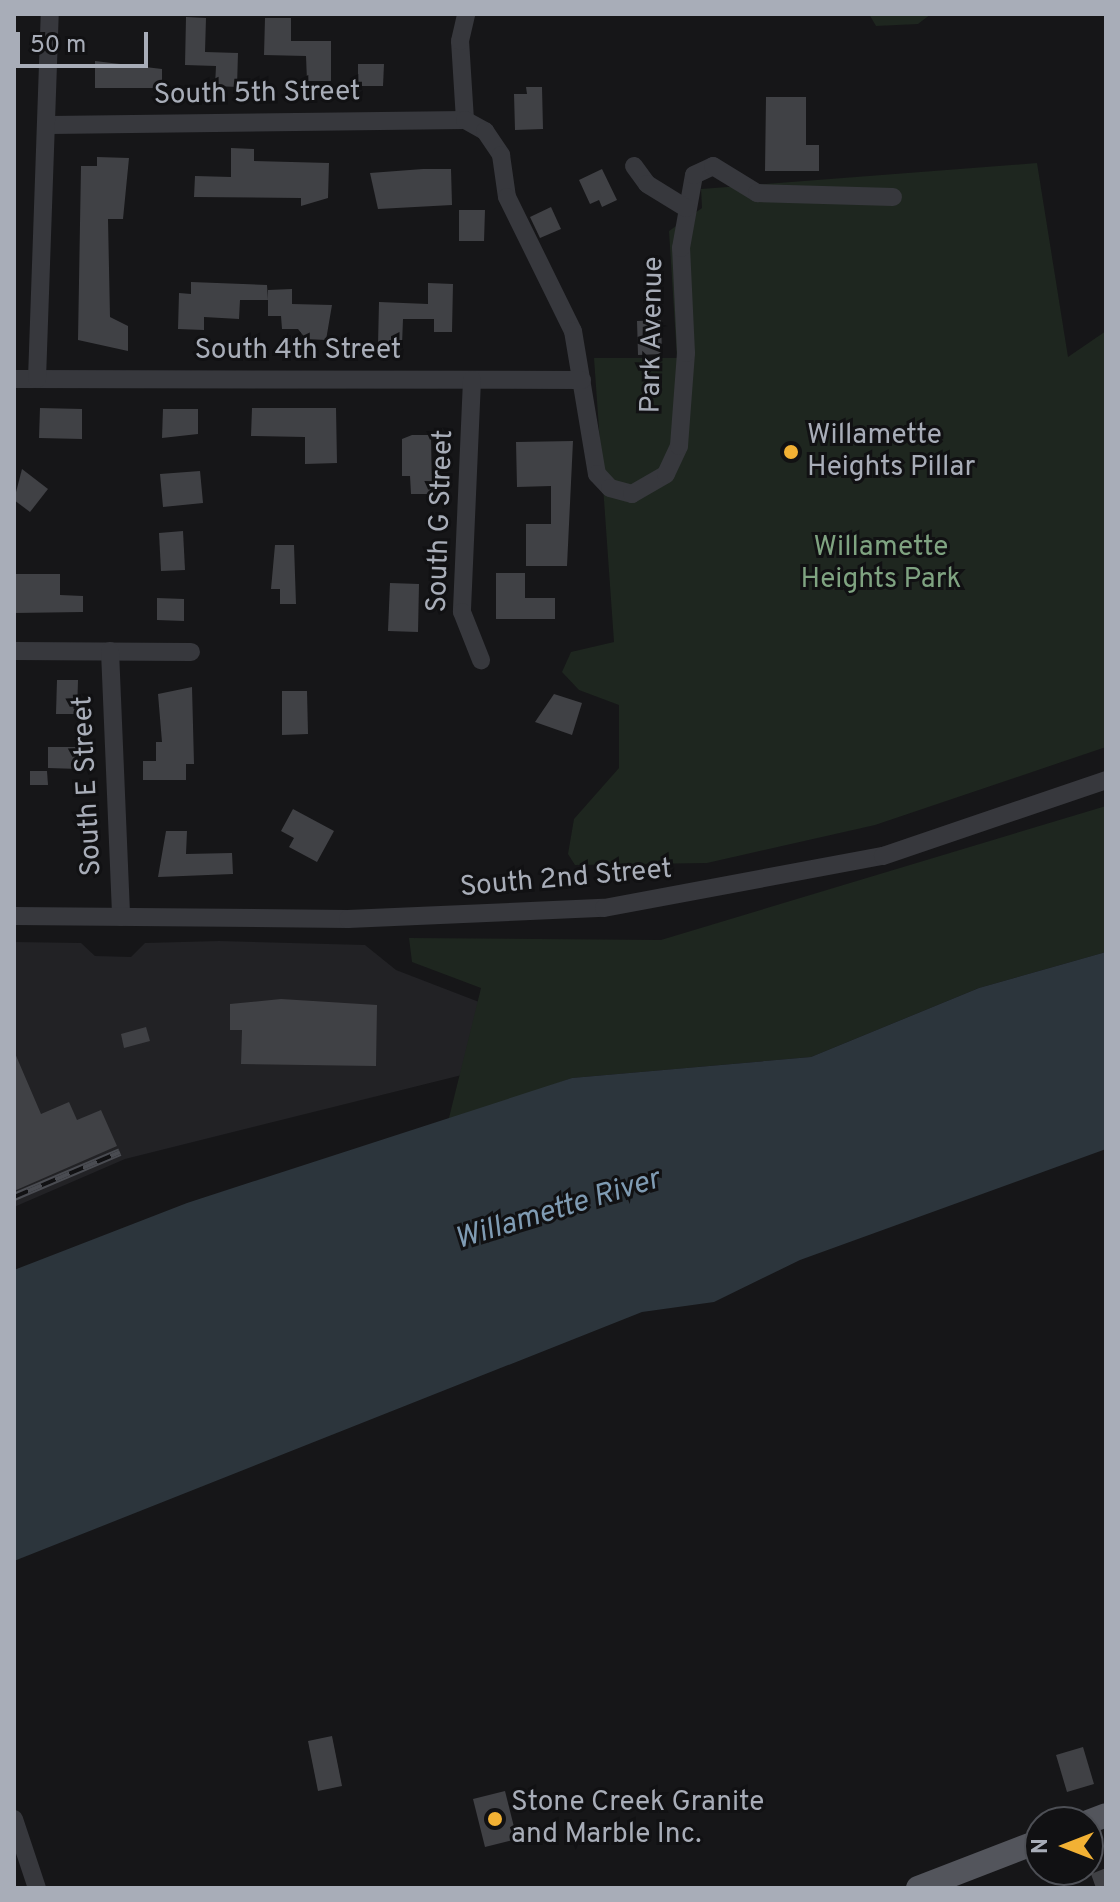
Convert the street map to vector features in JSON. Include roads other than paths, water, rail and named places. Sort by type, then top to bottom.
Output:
[{"type":"main road","points":[[918,1888],[1024,1847]]},
{"type":"street","points":[[37,379],[50,125],[50,14]]},
{"type":"street","points":[[466,14],[465,120],[485,131],[501,155],[507,197],[555,283],[582,380]]},
{"type":"street","name":"South 5th Street","points":[[50,125],[465,120]]},
{"type":"street","points":[[634,166],[647,184],[686,208],[694,175],[713,166],[757,193],[893,197]]},
{"type":"street","name":"Park Avenue","points":[[582,380],[597,474],[621,491],[652,488],[679,446],[686,208]]},
{"type":"street","name":"South 4th Street","points":[[14,379],[582,380]]},
{"type":"street","name":"South G Street","points":[[472,380],[461,583],[468,636],[481,660]]},
{"type":"street","points":[[14,651],[191,652]]},
{"type":"street","name":"South E Street","points":[[110,651],[121,917]]},
{"type":"street","name":"South 2nd Street","points":[[14,916],[512,916],[677,899],[883,856],[1106,780]]},
{"type":"street","points":[[14,1819],[37,1888]]},
{"type":"water","name":"Willamette River","points":[[1106,952],[1106,1149],[800,1260],[714,1302],[642,1312],[14,1561],[14,1270],[187,1203],[572,1078],[811,1057],[979,988]]},
{"type":"railway","points":[[14,1197],[120,1152]]},
{"type":"place","name":"Willamette Heights Pillar","points":[[791,452]]},
{"type":"place","name":"Stone Creek Granite and Marble Inc.","points":[[495,1819]]},
{"type":"park label","name":"Willamette Heights Park","points":[[881,564]]}]
